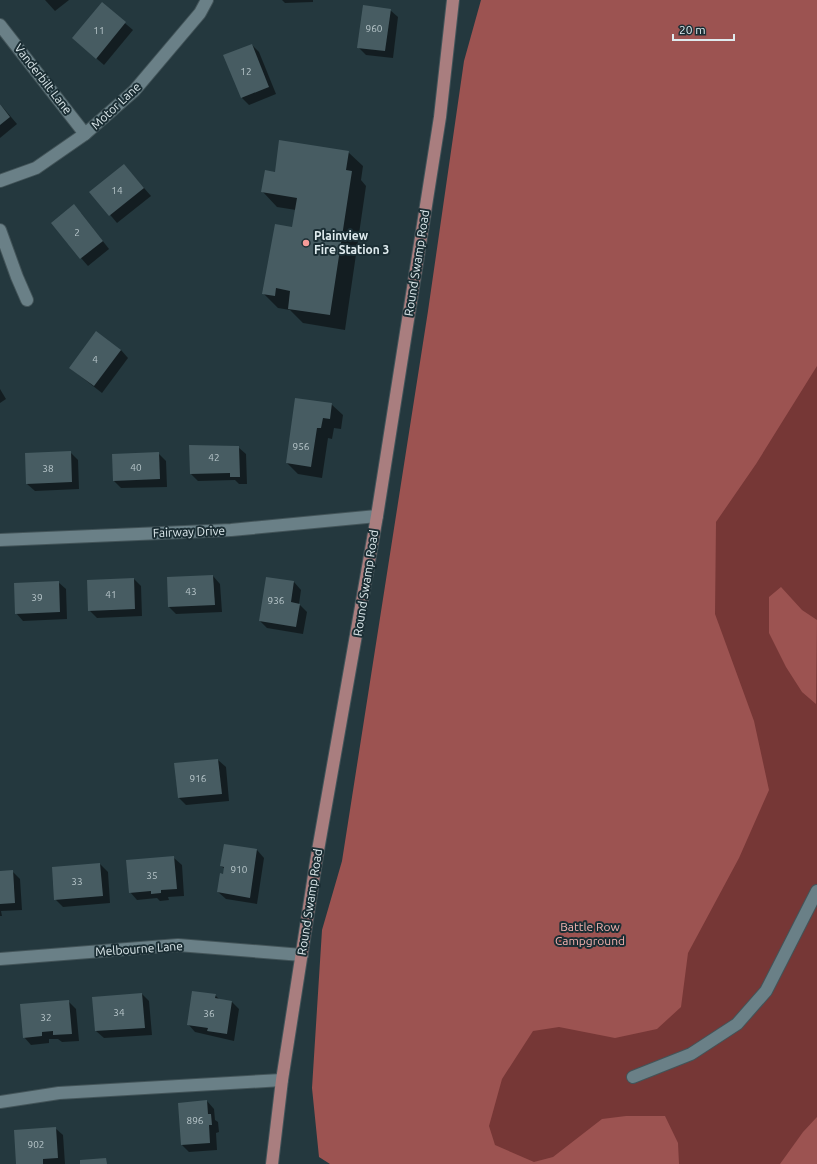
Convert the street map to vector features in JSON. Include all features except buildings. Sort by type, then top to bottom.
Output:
[{"type":"main road","name":"Round Swamp Road","points":[[272,1164],[282,1080],[302,955],[377,516],[440,117],[453,0]]},
{"type":"street","name":"Motor Lane","points":[[0,182],[36,168],[85,134],[134,91],[200,13],[207,0]]},
{"type":"street","name":"Vanderbilt Lane","points":[[0,25],[85,134]]},
{"type":"street","points":[[0,230],[27,300]]},
{"type":"street","name":"Fairway Drive","points":[[0,540],[230,530],[377,516]]},
{"type":"street","points":[[632,1077],[691,1054],[737,1024],[766,991],[817,891]]},
{"type":"street","name":"Melbourne Lane","points":[[0,959],[178,945],[302,955]]},
{"type":"street","points":[[0,1102],[59,1093],[282,1080]]},
{"type":"green space","name":"Battle Row Campground","points":[[481,0],[817,0],[817,366],[756,464],[716,522],[715,614],[754,721],[769,790],[739,858],[688,953],[681,1007],[657,1029],[615,1038],[559,1027],[533,1031],[502,1079],[489,1126],[495,1145],[534,1162],[553,1157],[602,1119],[626,1116],[665,1116],[678,1143],[679,1164],[330,1164],[319,1157],[312,1088],[322,930],[342,861],[428,311],[464,61]]},
{"type":"green space","points":[[817,0],[817,1164],[381,1164]]},
{"type":"green space","points":[[781,587],[802,610],[817,620],[816,704],[802,692],[786,667],[769,633],[769,597]]},
{"type":"green space","points":[[817,1117],[817,1164],[780,1164],[803,1132]]},
{"type":"place","name":"Plainview Fire Station 3","points":[[306,243]]}]
